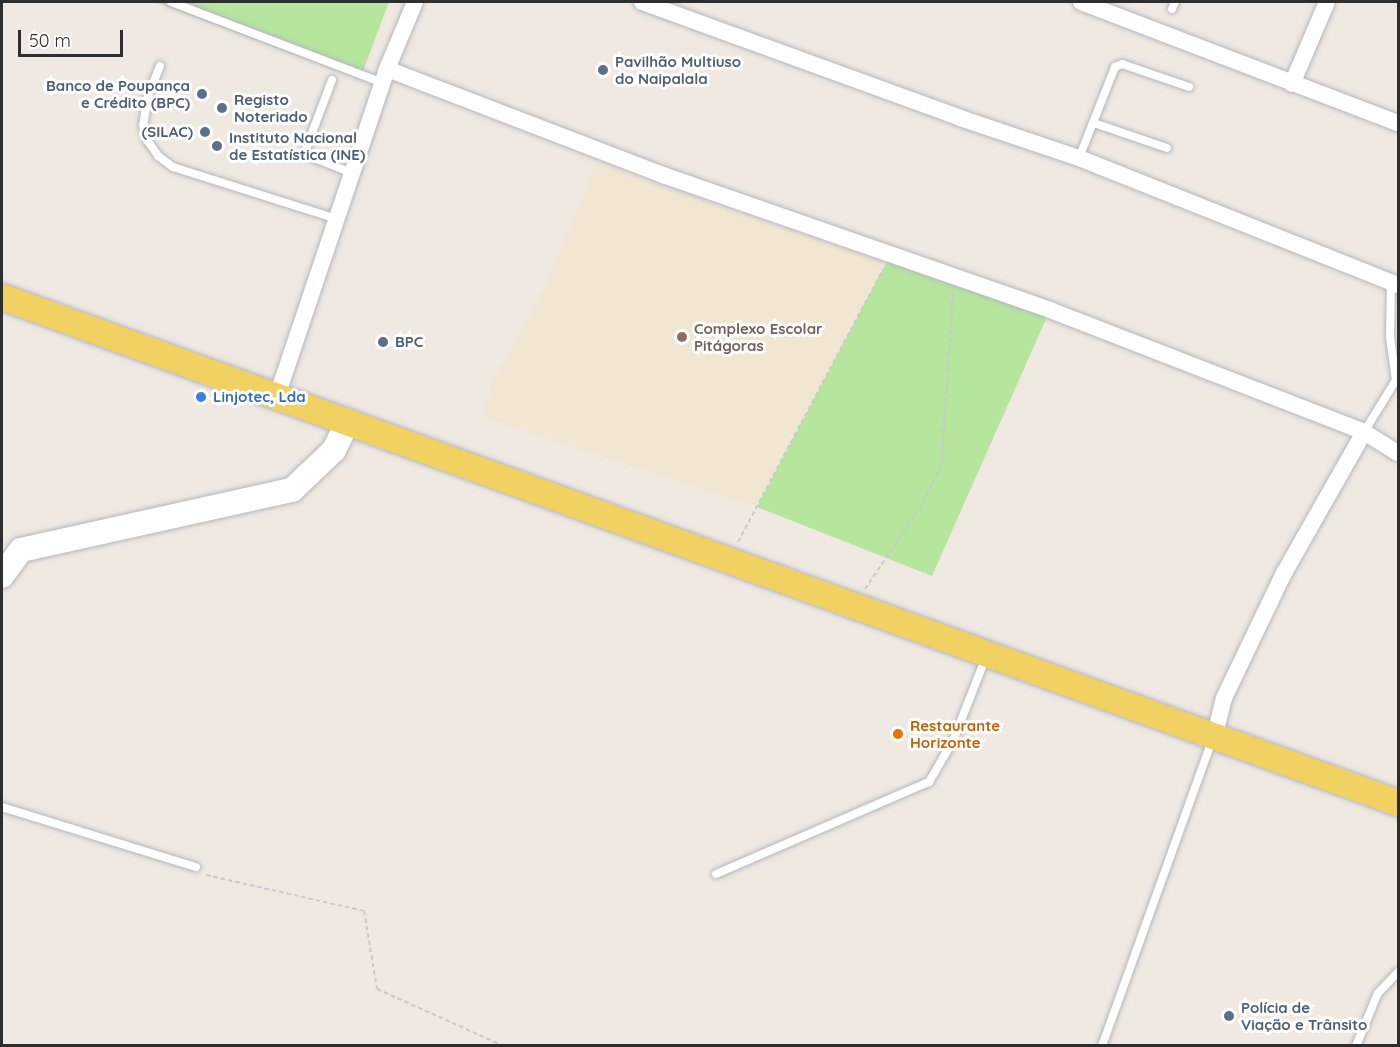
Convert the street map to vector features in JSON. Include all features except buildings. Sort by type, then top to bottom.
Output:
[{"type":"main road","points":[[2,297],[730,558],[1214,738],[1398,803]]},
{"type":"street","points":[[277,396],[385,76],[415,2]]},
{"type":"street","points":[[642,2],[960,118],[1079,158],[1394,283]]},
{"type":"street","points":[[1081,2],[1106,5],[1292,84],[1398,123]]},
{"type":"street","points":[[1292,84],[1327,2]]},
{"type":"street","points":[[385,76],[953,275],[1364,432],[1398,453]]},
{"type":"street","points":[[2,576],[11,553],[292,490],[334,450],[348,421]]},
{"type":"street","points":[[1214,738],[1224,698],[1284,573],[1364,432]]},
{"type":"lane","points":[[171,2],[385,76]]},
{"type":"lane","points":[[1079,158],[1115,67],[1122,64],[1189,87]]},
{"type":"lane","points":[[160,66],[148,95],[143,124],[158,156],[173,167],[337,219]]},
{"type":"lane","points":[[332,80],[303,154],[352,173]]},
{"type":"lane","points":[[1094,123],[1167,148]]},
{"type":"lane","points":[[1364,432],[1397,378],[1390,337],[1394,283]]},
{"type":"lane","points":[[716,874],[930,782],[953,741],[988,654]]},
{"type":"lane","points":[[1102,1046],[1214,738]]},
{"type":"lane","points":[[2,807],[196,867]]},
{"type":"lane","points":[[1356,1046],[1378,993],[1398,972]]},
{"type":"path","points":[[730,558],[891,254]]},
{"type":"path","points":[[855,605],[923,503],[942,462],[953,275]]},
{"type":"path","points":[[196,867],[210,878],[364,911],[377,989],[504,1046]]},
{"type":"shaded area","name":"Complexo Escolar Pitágoras","points":[[597,163],[886,263],[757,507],[482,417],[492,383],[543,291]]},
{"type":"green space","points":[[155,2],[389,2],[360,79]]},
{"type":"green space","points":[[891,254],[1050,310],[932,576],[757,507]]},
{"type":"place","name":"Pavilhão Multiuso do Naipalala","points":[[603,70]]},
{"type":"place","name":"Banco de Poupança e Crédito (BPC)","points":[[202,94]]},
{"type":"place","name":"Registo Noteriado","points":[[222,108]]},
{"type":"place","name":"(SILAC)","points":[[205,132]]},
{"type":"place","name":"Instituto Nacional de Estatística (INE)","points":[[217,146]]},
{"type":"place","name":"Complexo Escolar Pitágoras","points":[[682,337]]},
{"type":"place","name":"BPC","points":[[383,342]]},
{"type":"place","name":"Linjotec, Lda","points":[[201,397]]},
{"type":"place","name":"Restaurante Horizonte","points":[[898,734]]},
{"type":"place","name":"Polícia de Viação e Trânsito","points":[[1229,1016]]}]
